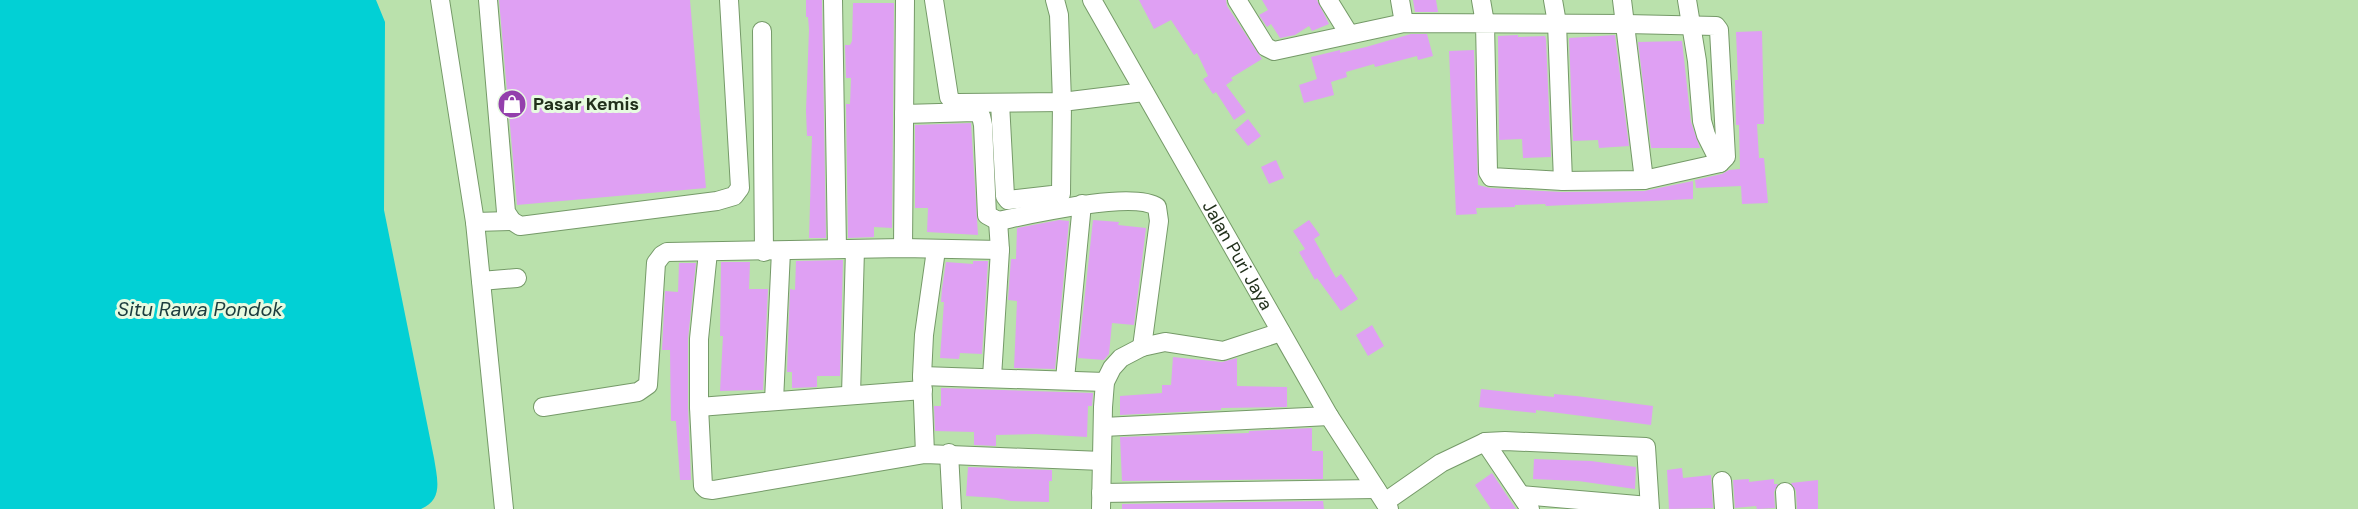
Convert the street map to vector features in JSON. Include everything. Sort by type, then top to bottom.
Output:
[{"type":"street","points":[[440,0],[475,222],[504,509]]},
{"type":"street","points":[[488,0],[506,212],[512,221],[520,226],[717,201],[734,196],[740,188],[729,0]]},
{"type":"street","points":[[833,0],[851,395]]},
{"type":"street","points":[[903,248],[905,0]]},
{"type":"street","points":[[934,0],[949,97],[953,102],[1062,102],[1144,92]]},
{"type":"street","points":[[1000,103],[1005,196],[1008,200],[1061,194],[1062,102],[1059,15],[1055,0]]},
{"type":"street","name":"Jalan Puri Jaya","points":[[1092,0],[1329,416],[1383,500]]},
{"type":"street","points":[[1237,0],[1269,50],[1281,50],[1404,23],[1485,23],[1557,23],[1716,26],[1719,30],[1726,157],[1720,163],[1644,180],[1563,181],[1497,178],[1489,175],[1485,23],[1481,0]]},
{"type":"street","points":[[1328,0],[1349,34]]},
{"type":"street","points":[[1400,0],[1404,23]]},
{"type":"street","points":[[1554,0],[1557,23],[1563,181]]},
{"type":"street","points":[[1622,0],[1644,180]]},
{"type":"street","points":[[1687,0],[1702,121],[1706,135],[1720,163]]},
{"type":"street","points":[[762,31],[772,251],[774,401]]},
{"type":"street","points":[[904,114],[975,112],[981,116],[987,215],[998,221],[1082,204],[1145,202],[1156,207],[1158,221],[1142,347]]},
{"type":"street","points":[[1065,379],[1082,204]]},
{"type":"street","points":[[475,222],[512,221]]},
{"type":"street","points":[[992,377],[1000,250],[998,221]]},
{"type":"street","points":[[543,407],[638,392],[648,385],[656,262],[667,252],[903,248],[1000,250]]},
{"type":"street","points":[[925,453],[924,335],[936,250]]},
{"type":"street","points":[[708,252],[699,339],[702,486],[706,489],[713,490],[925,453],[1102,461]]},
{"type":"street","points":[[481,281],[517,278]]},
{"type":"street","points":[[1281,332],[1223,351],[1165,342],[1142,347],[1121,358],[1112,368],[1105,382],[1101,501],[1383,500],[1402,490],[1440,463],[1485,442],[1646,447],[1649,508],[1526,502],[1485,442]]},
{"type":"street","points":[[699,407],[851,395],[923,383],[992,377],[1105,382]]},
{"type":"street","points":[[1103,427],[1329,416]]},
{"type":"street","points":[[949,453],[952,509]]},
{"type":"street","points":[[1722,481],[1724,509]]},
{"type":"water","name":"Situ Rawa Pondok","points":[[0,0],[376,0],[385,22],[384,210],[434,458],[437,488],[433,500],[428,505],[421,509],[0,509]]},
{"type":"building","points":[[499,0],[690,0],[706,188],[517,205]]},
{"type":"building","points":[[806,0],[822,0],[826,238],[809,238],[812,136],[807,136],[809,29]]},
{"type":"building","points":[[1139,0],[1226,0],[1227,6],[1262,59],[1231,78],[1233,80],[1226,85],[1246,112],[1234,120],[1216,92],[1213,94],[1203,79],[1208,76],[1197,53],[1194,55],[1171,20],[1154,29]]},
{"type":"building","points":[[1262,0],[1317,0],[1329,24],[1312,31],[1309,26],[1295,35],[1280,38],[1271,24],[1267,27],[1259,15],[1268,10]]},
{"type":"building","points":[[1413,0],[1436,0],[1438,12],[1415,12]]},
{"type":"building","points":[[853,3],[894,3],[892,228],[874,227],[874,237],[848,238],[846,104],[850,104],[851,78],[846,78],[845,45],[850,45],[852,41]]},
{"type":"building","points":[[1762,31],[1764,124],[1757,124],[1759,158],[1764,158],[1768,203],[1742,204],[1741,186],[1696,188],[1695,180],[1740,169],[1739,125],[1736,125],[1735,80],[1738,80],[1736,32]]},
{"type":"building","points":[[1411,34],[1427,34],[1433,56],[1418,60],[1417,56],[1346,72],[1347,77],[1331,82],[1334,95],[1304,103],[1299,85],[1317,79],[1311,57],[1340,50],[1340,53]]},
{"type":"building","points":[[1518,35],[1518,37],[1545,36],[1546,39],[1551,157],[1523,158],[1522,139],[1499,140],[1498,36]]},
{"type":"building","points":[[1615,35],[1629,146],[1599,148],[1598,140],[1573,141],[1569,38]]},
{"type":"building","points":[[1682,41],[1691,122],[1700,148],[1651,148],[1638,42]]},
{"type":"building","points":[[1474,50],[1478,185],[1490,188],[1562,192],[1644,191],[1693,181],[1693,199],[1546,206],[1545,204],[1515,205],[1515,207],[1476,208],[1477,214],[1456,215],[1449,51]]},
{"type":"building","points":[[1248,119],[1261,136],[1248,146],[1235,130]]},
{"type":"building","points":[[971,123],[978,235],[927,232],[928,208],[915,208],[915,125]]},
{"type":"building","points":[[1276,160],[1284,178],[1269,184],[1261,167]]},
{"type":"building","points":[[1059,220],[1069,221],[1055,369],[1014,368],[1017,301],[1008,300],[1011,259],[1016,259],[1017,228]]},
{"type":"building","points":[[1093,220],[1119,222],[1118,225],[1146,228],[1134,325],[1112,323],[1109,354],[1104,360],[1078,358]]},
{"type":"building","points":[[1309,220],[1320,235],[1314,239],[1336,278],[1341,274],[1358,299],[1341,311],[1317,278],[1315,280],[1299,252],[1305,249],[1293,231]]},
{"type":"building","points":[[843,260],[840,376],[817,376],[817,387],[792,388],[792,372],[787,372],[790,289],[795,290],[796,261]]},
{"type":"building","points":[[973,261],[988,261],[982,354],[960,353],[959,359],[940,358],[944,302],[941,302],[946,262],[973,264]]},
{"type":"building","points":[[721,262],[750,262],[749,289],[768,289],[763,390],[720,391],[723,336],[720,336]]},
{"type":"building","points":[[679,263],[696,263],[688,339],[691,480],[680,480],[676,421],[671,421],[670,350],[662,350],[665,291],[678,292]]},
{"type":"building","points":[[1372,325],[1384,346],[1368,356],[1356,335]]},
{"type":"building","points":[[1173,357],[1222,362],[1237,358],[1237,386],[1287,387],[1287,407],[1221,408],[1221,410],[1120,415],[1120,396],[1162,393],[1162,385],[1171,385]]},
{"type":"building","points":[[941,388],[1093,393],[1092,406],[1088,406],[1087,437],[1036,434],[996,435],[996,446],[974,445],[974,432],[935,431],[934,406],[941,406]]},
{"type":"building","points":[[1481,389],[1554,397],[1554,394],[1576,396],[1653,406],[1651,425],[1536,410],[1536,413],[1479,407]]},
{"type":"building","points":[[1312,428],[1312,451],[1323,451],[1323,479],[1122,481],[1120,437],[1249,433],[1249,431]]},
{"type":"building","points":[[1534,459],[1591,461],[1636,467],[1635,489],[1578,481],[1533,479]]},
{"type":"building","points":[[968,467],[1052,470],[1052,481],[1049,481],[1049,502],[966,496]]},
{"type":"building","points":[[1682,468],[1683,478],[1711,475],[1713,508],[1669,509],[1667,470]]},
{"type":"building","points":[[1492,473],[1516,509],[1491,509],[1475,485]]},
{"type":"building","points":[[1749,479],[1749,482],[1774,479],[1774,484],[1778,484],[1774,492],[1775,508],[1757,509],[1756,506],[1735,508],[1733,480]]},
{"type":"building","points":[[1818,480],[1818,509],[1797,509],[1796,491],[1791,483]]},
{"type":"building","points":[[1323,501],[1324,509],[1122,509],[1122,504]]},
{"type":"place","name":"Pasar Kemis","points":[[512,104]]}]
